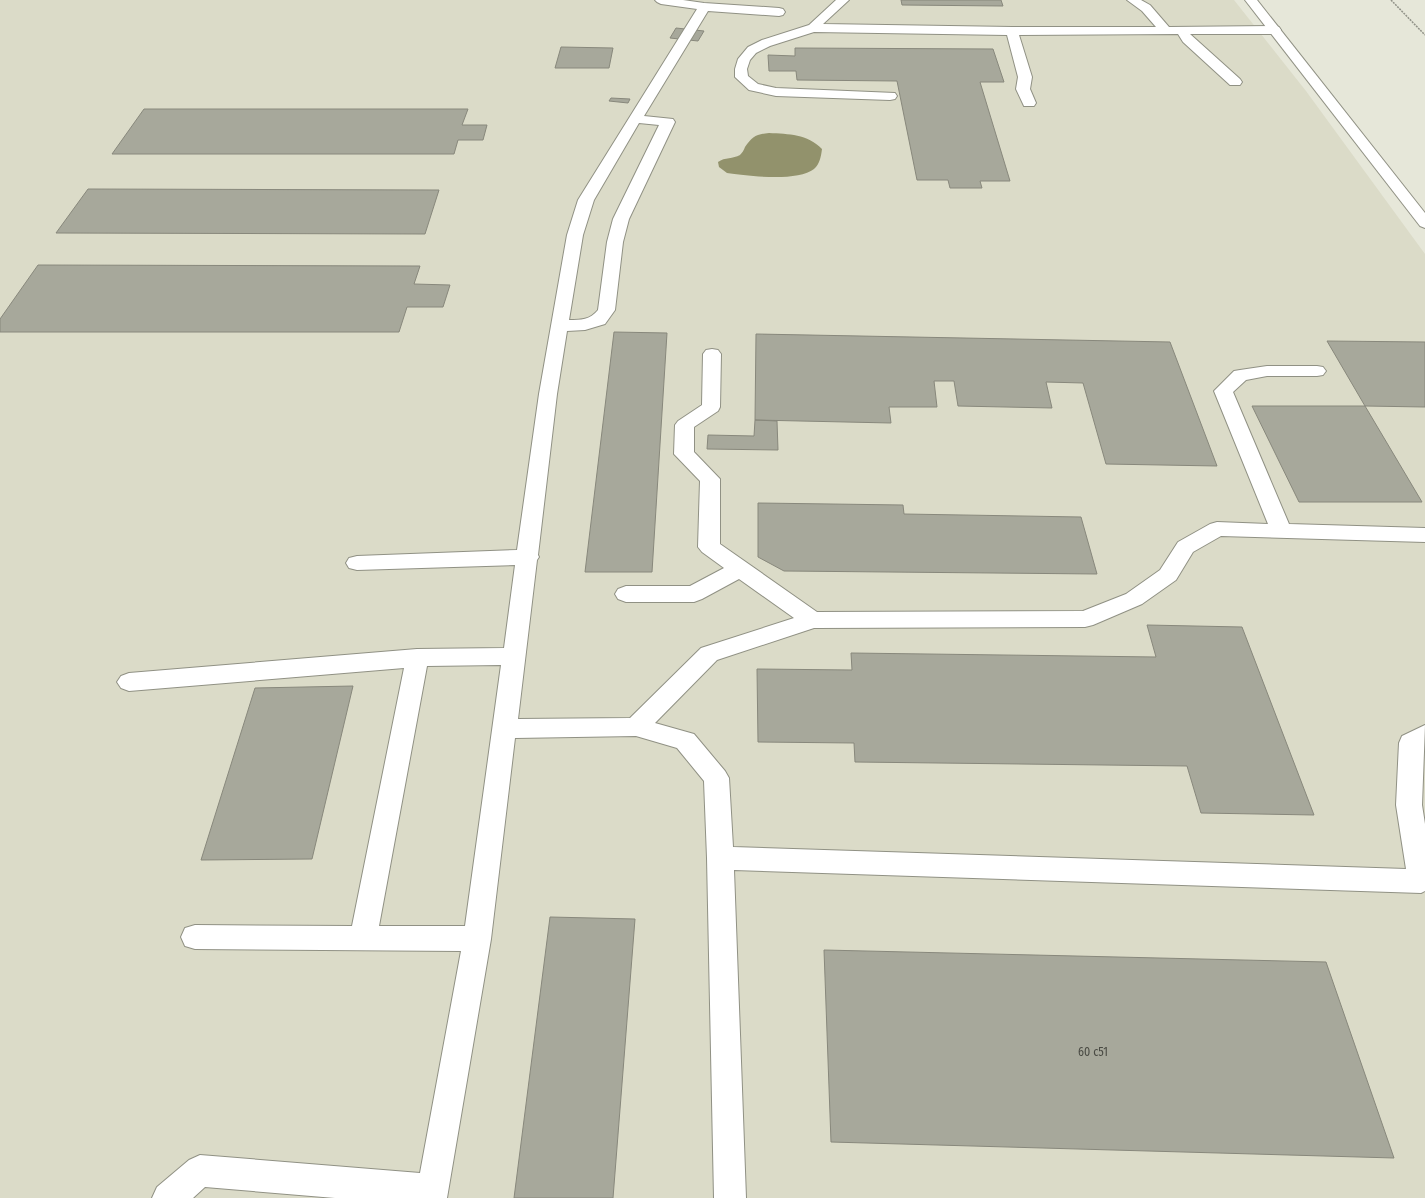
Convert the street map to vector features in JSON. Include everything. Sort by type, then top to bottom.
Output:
[{"type":"main road","points":[[661,0],[704,7],[779,12]]},
{"type":"main road","points":[[813,28],[843,0]]},
{"type":"main road","points":[[1133,0],[1146,8],[1165,30]]},
{"type":"main road","points":[[1251,0],[1425,222]]},
{"type":"main road","points":[[168,1198],[200,1171],[432,1194],[477,939],[528,557],[548,394],[575,236],[586,200],[704,7]]},
{"type":"main road","points":[[890,96],[776,92],[754,87],[742,77],[741,68],[744,58],[752,50],[766,43],[813,28],[1275,30]]},
{"type":"main road","points":[[1012,30],[1025,77],[1023,89],[1029,103]]},
{"type":"main road","points":[[1182,30],[1187,39],[1235,82]]},
{"type":"main road","points":[[560,326],[585,325],[599,320],[606,310],[615,242],[621,218],[668,122],[636,119]]},
{"type":"main road","points":[[712,354],[711,407],[685,425],[684,454],[710,480],[709,547],[813,620]]},
{"type":"main road","points":[[1281,530],[1223,391],[1240,375],[1268,371],[1317,371]]},
{"type":"main road","points":[[636,727],[709,654],[813,620],[1085,618],[1134,599],[1168,575],[1185,547],[1217,529],[1425,535]]},
{"type":"main road","points":[[357,563],[528,557]]},
{"type":"main road","points":[[626,594],[694,594],[740,569]]},
{"type":"main road","points":[[129,682],[417,658],[514,656]]},
{"type":"main road","points":[[363,938],[417,658]]},
{"type":"main road","points":[[504,729],[636,727],[685,740],[716,778],[720,858],[730,1198]]},
{"type":"main road","points":[[720,858],[1423,885],[1409,805],[1411,742],[1425,735]]},
{"type":"main road","points":[[195,937],[477,939]]},
{"type":"path","points":[[1391,0],[1425,35]]},
{"type":"shaded area","points":[[0,0],[1234,0],[1306,91],[1425,254],[1425,1198],[0,1198]]},
{"type":"shaded area","points":[[769,133],[797,136],[810,140],[822,149],[818,165],[807,173],[785,177],[727,173],[719,167],[718,162],[723,159],[740,155],[752,138],[761,134]]},
{"type":"building","points":[[901,0],[1001,0],[1003,6],[902,5]]},
{"type":"building","points":[[676,28],[704,31],[698,41],[670,38]]},
{"type":"building","points":[[561,47],[613,48],[609,68],[555,68]]},
{"type":"building","points":[[795,48],[993,49],[1004,82],[980,82],[1010,181],[980,181],[982,188],[950,188],[948,180],[917,180],[897,81],[797,80],[796,71],[769,71],[768,55],[795,56]]},
{"type":"building","points":[[611,98],[630,99],[628,103],[609,101]]},
{"type":"building","points":[[144,109],[468,109],[462,125],[487,125],[483,140],[458,140],[454,154],[112,154]]},
{"type":"building","points":[[88,189],[439,190],[425,234],[56,233]]},
{"type":"building","points":[[38,265],[420,266],[414,284],[450,285],[443,307],[407,307],[399,332],[0,332],[0,319]]},
{"type":"building","points":[[614,332],[667,333],[652,572],[585,572]]},
{"type":"building","points":[[756,334],[1170,342],[1217,466],[1106,464],[1083,383],[1046,382],[1052,408],[958,406],[954,381],[934,381],[937,407],[889,407],[891,423],[755,420]]},
{"type":"building","points":[[1327,341],[1425,342],[1425,407],[1365,406]]},
{"type":"building","points":[[1252,406],[1365,406],[1422,502],[1299,502]]},
{"type":"building","points":[[755,420],[777,421],[778,450],[707,449],[708,435],[754,436]]},
{"type":"building","points":[[758,503],[903,505],[904,514],[1081,517],[1097,574],[784,571],[758,557]]},
{"type":"building","points":[[1147,625],[1242,627],[1314,815],[1201,813],[1187,766],[855,762],[854,743],[758,742],[757,669],[852,670],[851,653],[1156,657]]},
{"type":"building","points":[[353,686],[312,859],[201,860],[255,688]]},
{"type":"building","points":[[550,917],[635,919],[613,1198],[514,1198]]},
{"type":"building","points":[[824,950],[1326,962],[1394,1158],[831,1142]]}]
